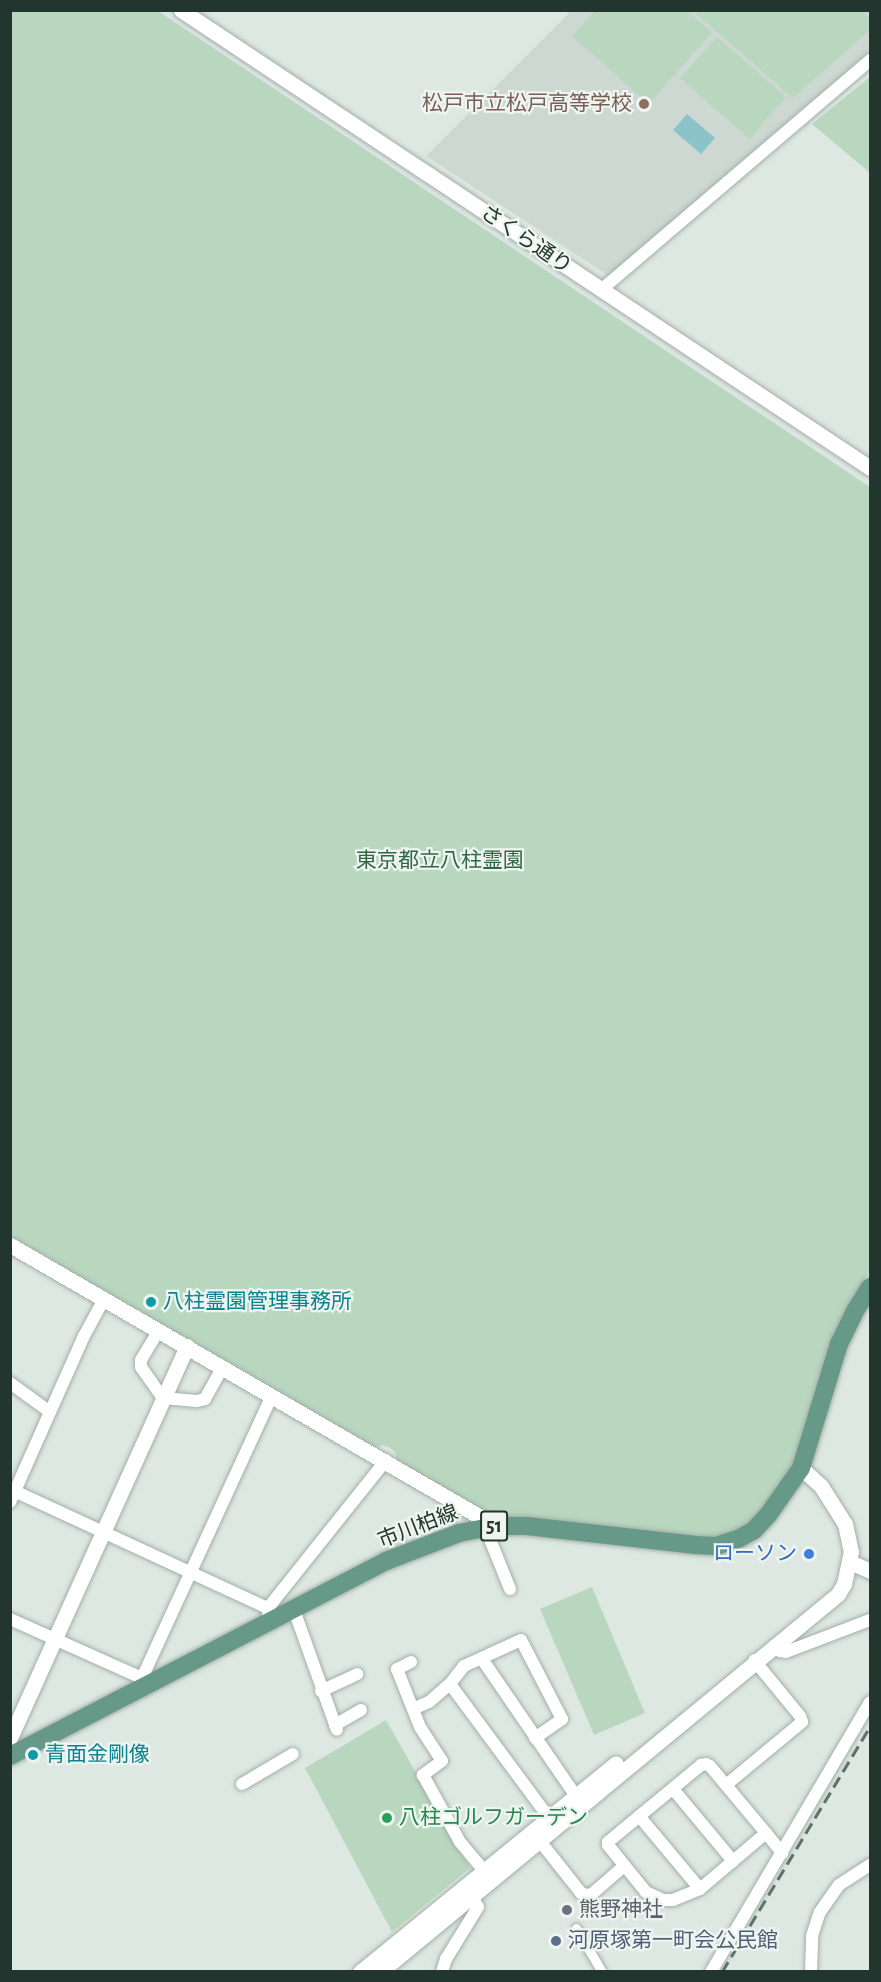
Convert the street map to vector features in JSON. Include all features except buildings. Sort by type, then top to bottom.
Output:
[{"type":"main road","name":"市川柏線","points":[[10,1756],[268,1615],[294,1610],[409,1551],[459,1533],[491,1527],[527,1526],[716,1546],[738,1539],[754,1530],[782,1497],[801,1468],[839,1344],[870,1287]]},
{"type":"street","name":"さくら通り","points":[[181,10],[870,468]]},
{"type":"street","points":[[601,290],[870,60]]},
{"type":"street","points":[[10,1245],[386,1460],[491,1527],[510,1589]]},
{"type":"street","points":[[104,1299],[12,1494],[104,1530],[191,1571],[268,1615],[386,1460]]},
{"type":"street","points":[[159,1330],[141,1360],[141,1367],[163,1398],[198,1401],[205,1399],[224,1367]]},
{"type":"street","points":[[10,1738],[187,1346]]},
{"type":"street","points":[[10,1383],[50,1412]]},
{"type":"street","points":[[10,1619],[55,1639],[141,1684],[272,1395]]},
{"type":"street","points":[[380,1971],[754,1660],[838,1594],[850,1562],[850,1539],[846,1524],[820,1486],[801,1468]]},
{"type":"street","points":[[850,1562],[870,1571]]},
{"type":"street","points":[[360,1971],[575,1795],[824,1598],[850,1562]]},
{"type":"street","points":[[294,1610],[321,1691],[336,1727],[361,1710]]},
{"type":"street","points":[[775,1645],[780,1651],[786,1652],[870,1620]]},
{"type":"street","points":[[413,1709],[429,1702],[450,1684],[464,1666],[521,1640],[562,1719],[535,1738]]},
{"type":"street","points":[[482,1659],[575,1795]]},
{"type":"street","points":[[726,1785],[802,1722],[800,1716],[754,1660]]},
{"type":"street","points":[[411,1662],[397,1669],[420,1727],[442,1761],[423,1775],[460,1842],[484,1871]]},
{"type":"street","points":[[321,1691],[357,1674]]},
{"type":"street","points":[[450,1684],[549,1818]]},
{"type":"street","points":[[711,1971],[870,1702]]},
{"type":"street","points":[[242,1784],[293,1754]]},
{"type":"street","points":[[766,1833],[700,1890],[683,1898],[663,1900],[646,1892],[608,1849],[608,1842],[706,1764],[710,1766],[766,1833],[782,1853]]},
{"type":"street","points":[[673,1789],[734,1861]]},
{"type":"street","points":[[639,1816],[700,1890]]},
{"type":"street","points":[[538,1840],[581,1893],[586,1895],[592,1894],[623,1867]]},
{"type":"street","points":[[811,1971],[812,1936],[820,1912],[840,1885],[870,1865]]},
{"type":"street","points":[[442,1971],[446,1959],[478,1907],[471,1896]]},
{"type":"street","points":[[576,1929],[602,1971]]},
{"type":"shaded area","name":"松戸市立松戸高等学校","points":[[571,11],[870,11],[870,52],[609,276],[426,156]]},
{"type":"green space","name":"東京都立八柱霊園","points":[[11,11],[158,11],[870,487],[870,1271],[853,1297],[835,1332],[794,1461],[781,1485],[754,1520],[735,1533],[716,1538],[498,1519],[398,1463],[395,1452],[389,1447],[383,1445],[372,1448],[169,1331],[11,1236]]},
{"type":"green space","points":[[595,11],[687,11],[712,32],[649,104],[572,36]]},
{"type":"green space","points":[[693,11],[862,11],[870,18],[870,30],[793,98]]},
{"type":"green space","points":[[717,37],[786,97],[750,139],[680,78]]},
{"type":"green space","points":[[870,77],[870,173],[812,124]]},
{"type":"green space","points":[[592,1587],[645,1713],[594,1735],[540,1609]]},
{"type":"green space","name":"八柱ゴルフガーデン","points":[[386,1720],[470,1868],[392,1932],[305,1768]]},
{"type":"water","points":[[687,114],[715,138],[701,154],[673,130]]},
{"type":"railway","points":[[722,1972],[870,1727]]},
{"type":"place","name":"松戸市立松戸高等学校","points":[[644,104]]},
{"type":"place","name":"八柱霊園管理事務所","points":[[151,1302]]},
{"type":"place","name":"ローソン","points":[[809,1554]]},
{"type":"place","name":"青面金剛像","points":[[33,1755]]},
{"type":"place","name":"八柱ゴルフガーデン","points":[[387,1818]]},
{"type":"place","name":"熊野神社","points":[[567,1910]]},
{"type":"place","name":"河原塚第一町会公民館","points":[[556,1941]]}]
